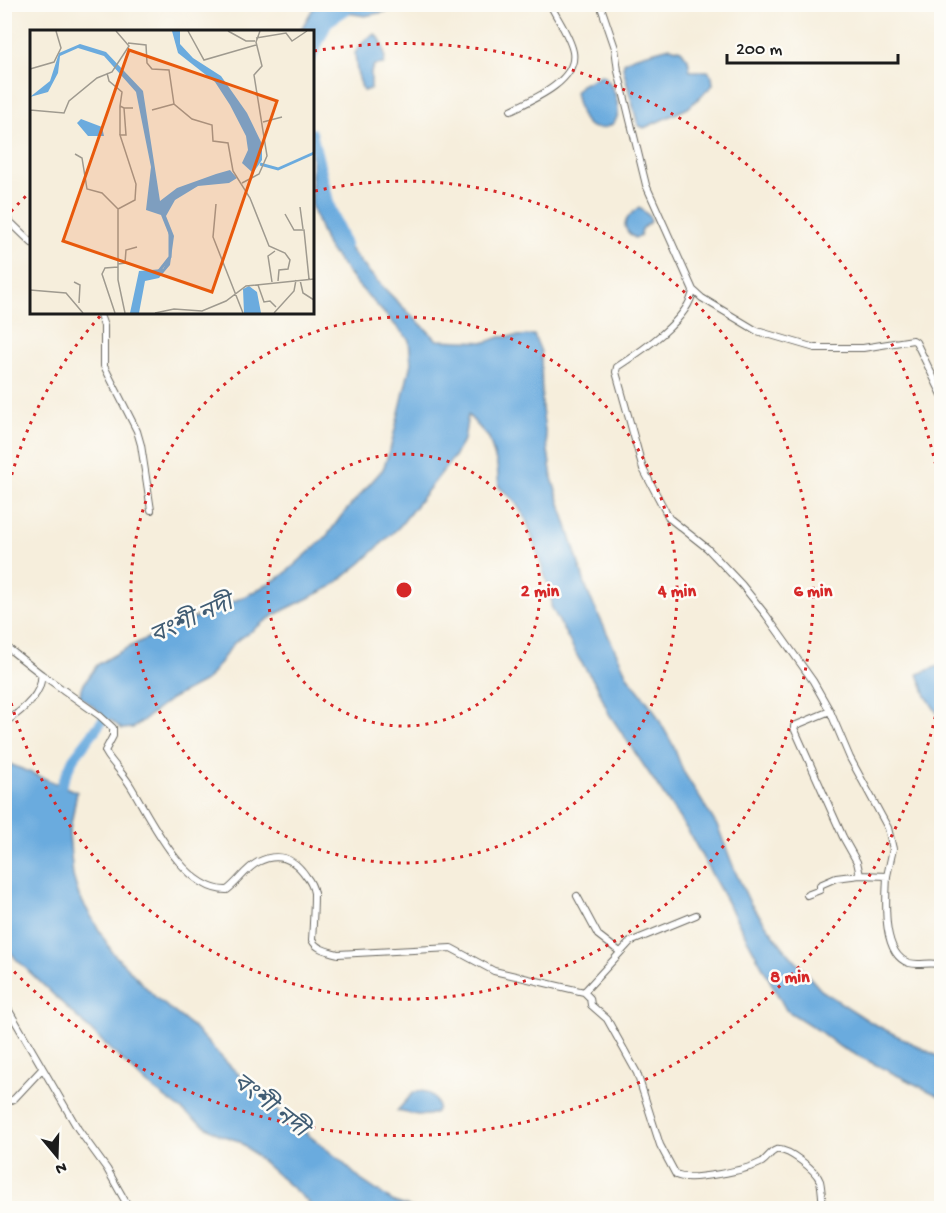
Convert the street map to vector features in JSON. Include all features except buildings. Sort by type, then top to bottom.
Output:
[{"type":"street","points":[[511,110],[551,89],[568,72],[573,62],[572,49],[550,4]]},
{"type":"street","points":[[600,4],[615,48],[618,71],[646,185],[693,290],[702,298],[757,331],[815,348],[863,348],[913,340],[942,395]]},
{"type":"street","points":[[4,216],[30,241]]},
{"type":"street","points":[[693,290],[688,304],[674,324],[617,368],[616,372],[642,469],[669,518],[707,548],[742,585],[807,673],[831,711],[850,758],[888,828],[893,849],[887,876],[886,914],[892,947],[908,963],[942,965]]},
{"type":"street","points":[[100,314],[104,326],[104,366],[137,431],[151,510]]},
{"type":"street","points":[[4,645],[103,718],[115,732],[105,751],[128,782],[152,824],[181,866],[198,879],[214,889],[227,890],[235,885],[248,868],[259,861],[288,858],[297,864],[310,881],[314,891],[312,940],[315,946],[323,950],[338,954],[451,948],[494,971],[584,992],[590,998],[591,1005],[607,1019],[637,1073],[660,1145],[676,1174],[689,1177],[739,1170],[761,1162],[774,1151],[779,1150],[797,1157],[818,1177],[823,1209]]},
{"type":"street","points":[[4,723],[36,694],[42,684],[41,674]]},
{"type":"street","points":[[831,711],[794,726],[794,728],[843,837],[857,862],[860,875]]},
{"type":"street","points":[[807,895],[820,890],[820,885],[833,879],[860,875],[887,876]]},
{"type":"street","points":[[577,896],[598,935],[620,952]]},
{"type":"street","points":[[584,992],[630,942],[696,915]]},
{"type":"street","points":[[4,1002],[78,1129],[107,1169],[129,1209]]},
{"type":"street","points":[[4,1104],[14,1099],[42,1069]]},
{"type":"water","points":[[315,4],[416,5],[365,16],[342,12],[321,34],[314,49],[314,30],[301,30]]},
{"type":"water","points":[[375,34],[383,48],[384,64],[374,65],[371,72],[371,89],[363,91],[357,72],[355,53],[365,40]]},
{"type":"water","points":[[670,47],[681,50],[688,59],[690,71],[708,71],[712,76],[713,85],[688,108],[644,128],[638,125],[623,68],[624,63],[633,57]]},
{"type":"water","points":[[601,75],[613,89],[618,110],[613,124],[605,128],[596,128],[590,126],[582,118],[575,92],[581,85]]},
{"type":"water","points":[[314,148],[329,208],[340,233],[378,282],[437,340],[487,342],[500,337],[534,335],[541,352],[542,409],[552,478],[588,593],[628,677],[653,709],[673,745],[683,771],[718,827],[750,903],[783,947],[821,990],[872,1023],[941,1058],[941,1097],[840,1047],[786,1010],[688,831],[609,714],[597,686],[579,659],[551,606],[552,597],[526,519],[514,500],[499,487],[497,465],[489,438],[468,415],[464,440],[453,458],[400,526],[361,563],[331,587],[276,614],[234,643],[207,680],[171,699],[133,728],[122,729],[80,696],[81,688],[97,665],[141,641],[248,595],[282,576],[326,537],[342,515],[383,469],[390,450],[411,363],[409,340],[357,284],[327,246],[314,212]]},
{"type":"water","points":[[639,207],[651,221],[642,229],[640,236],[635,238],[626,230],[625,222]]},
{"type":"water","points":[[941,665],[941,719],[926,696],[918,674]]},
{"type":"water","points":[[5,762],[77,792],[69,835],[73,876],[79,896],[112,952],[156,998],[192,1026],[273,1107],[340,1160],[361,1180],[394,1202],[413,1208],[315,1208],[239,1141],[220,1135],[194,1119],[148,1085],[16,959],[5,945]]},
{"type":"water","points":[[420,1091],[434,1098],[438,1107],[436,1112],[422,1115],[397,1111],[413,1093]]},
{"type":"waterway","name":"বংশী নদী","points":[[314,53],[328,22],[355,4]]},
{"type":"waterway","name":"বংশী নদী","points":[[314,141],[330,206],[346,246]]},
{"type":"waterway","name":"বংশী নদী","points":[[56,797],[73,759],[109,712]]}]
